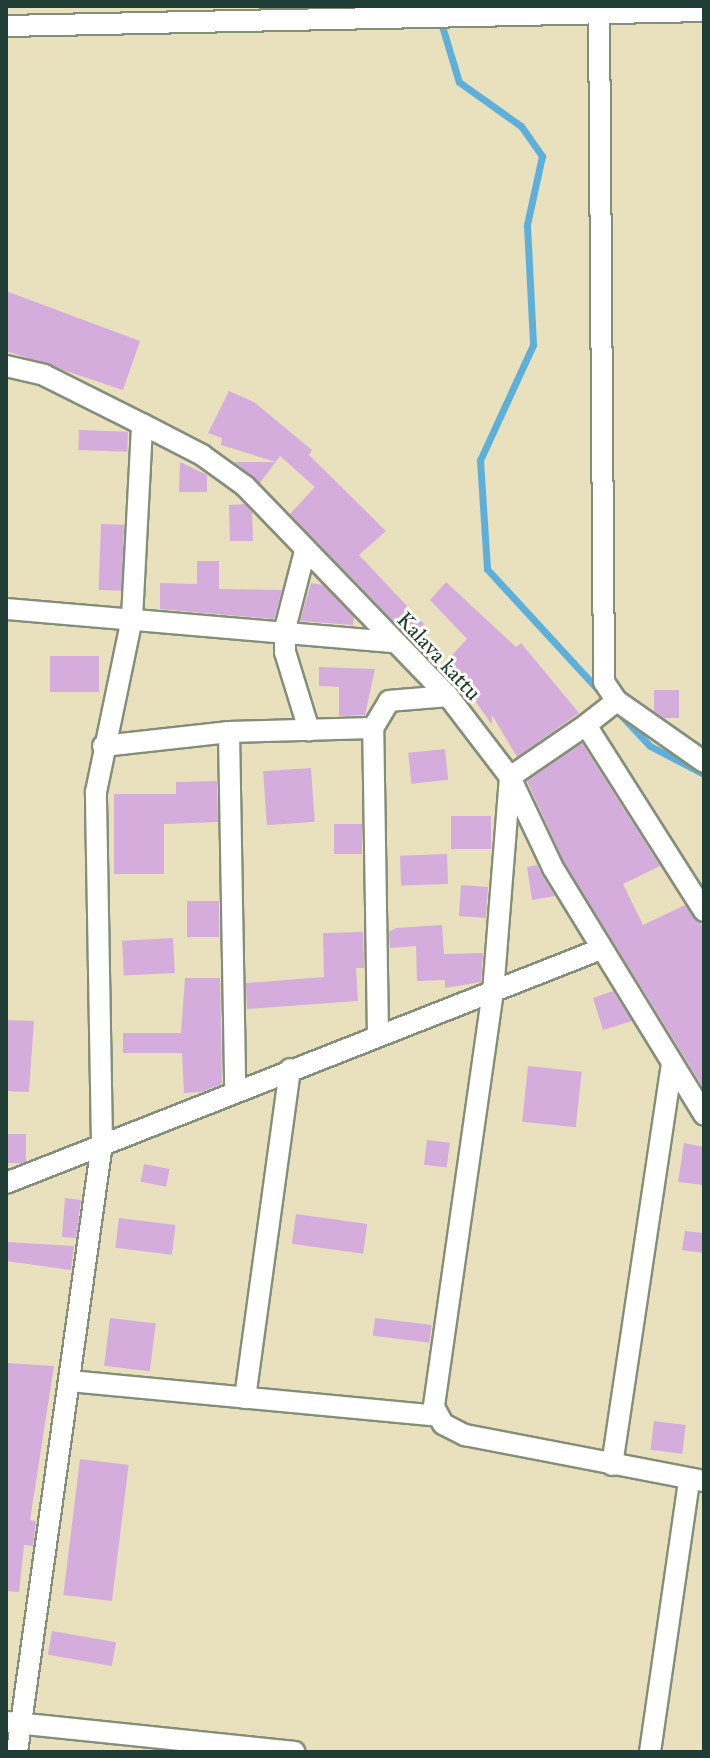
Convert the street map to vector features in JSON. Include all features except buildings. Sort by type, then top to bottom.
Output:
[{"type":"street","points":[[6,26],[704,11]]},
{"type":"street","points":[[599,13],[604,711],[704,911]]},
{"type":"street","name":"Kalava kattu","points":[[6,366],[44,375],[142,424],[202,455],[245,486],[448,696],[510,777],[553,868],[704,1114]]},
{"type":"street","points":[[17,1752],[14,1723],[69,1381],[102,1143],[94,880],[96,792],[103,746],[132,618],[142,424]]},
{"type":"street","points":[[305,551],[285,629],[287,668],[309,730]]},
{"type":"street","points":[[6,609],[285,629],[394,642]]},
{"type":"street","points":[[378,1035],[373,728],[389,701],[448,696]]},
{"type":"street","points":[[604,711],[704,762]]},
{"type":"street","points":[[436,1416],[435,1387],[493,991],[510,777],[604,711]]},
{"type":"street","points":[[103,746],[229,732],[373,728]]},
{"type":"street","points":[[229,732],[235,1091]]},
{"type":"street","points":[[6,1183],[601,949]]},
{"type":"street","points":[[612,1465],[672,1065]]},
{"type":"street","points":[[245,1398],[290,1069]]},
{"type":"street","points":[[69,1381],[436,1416],[465,1435],[696,1481],[650,1752]]},
{"type":"street","points":[[14,1723],[204,1748],[294,1752]]},
{"type":"waterway","points":[[436,6],[459,82],[521,126],[542,156],[527,225],[533,345],[480,460],[487,569],[600,692]]},
{"type":"waterway","points":[[619,713],[650,746],[704,774]]}]
